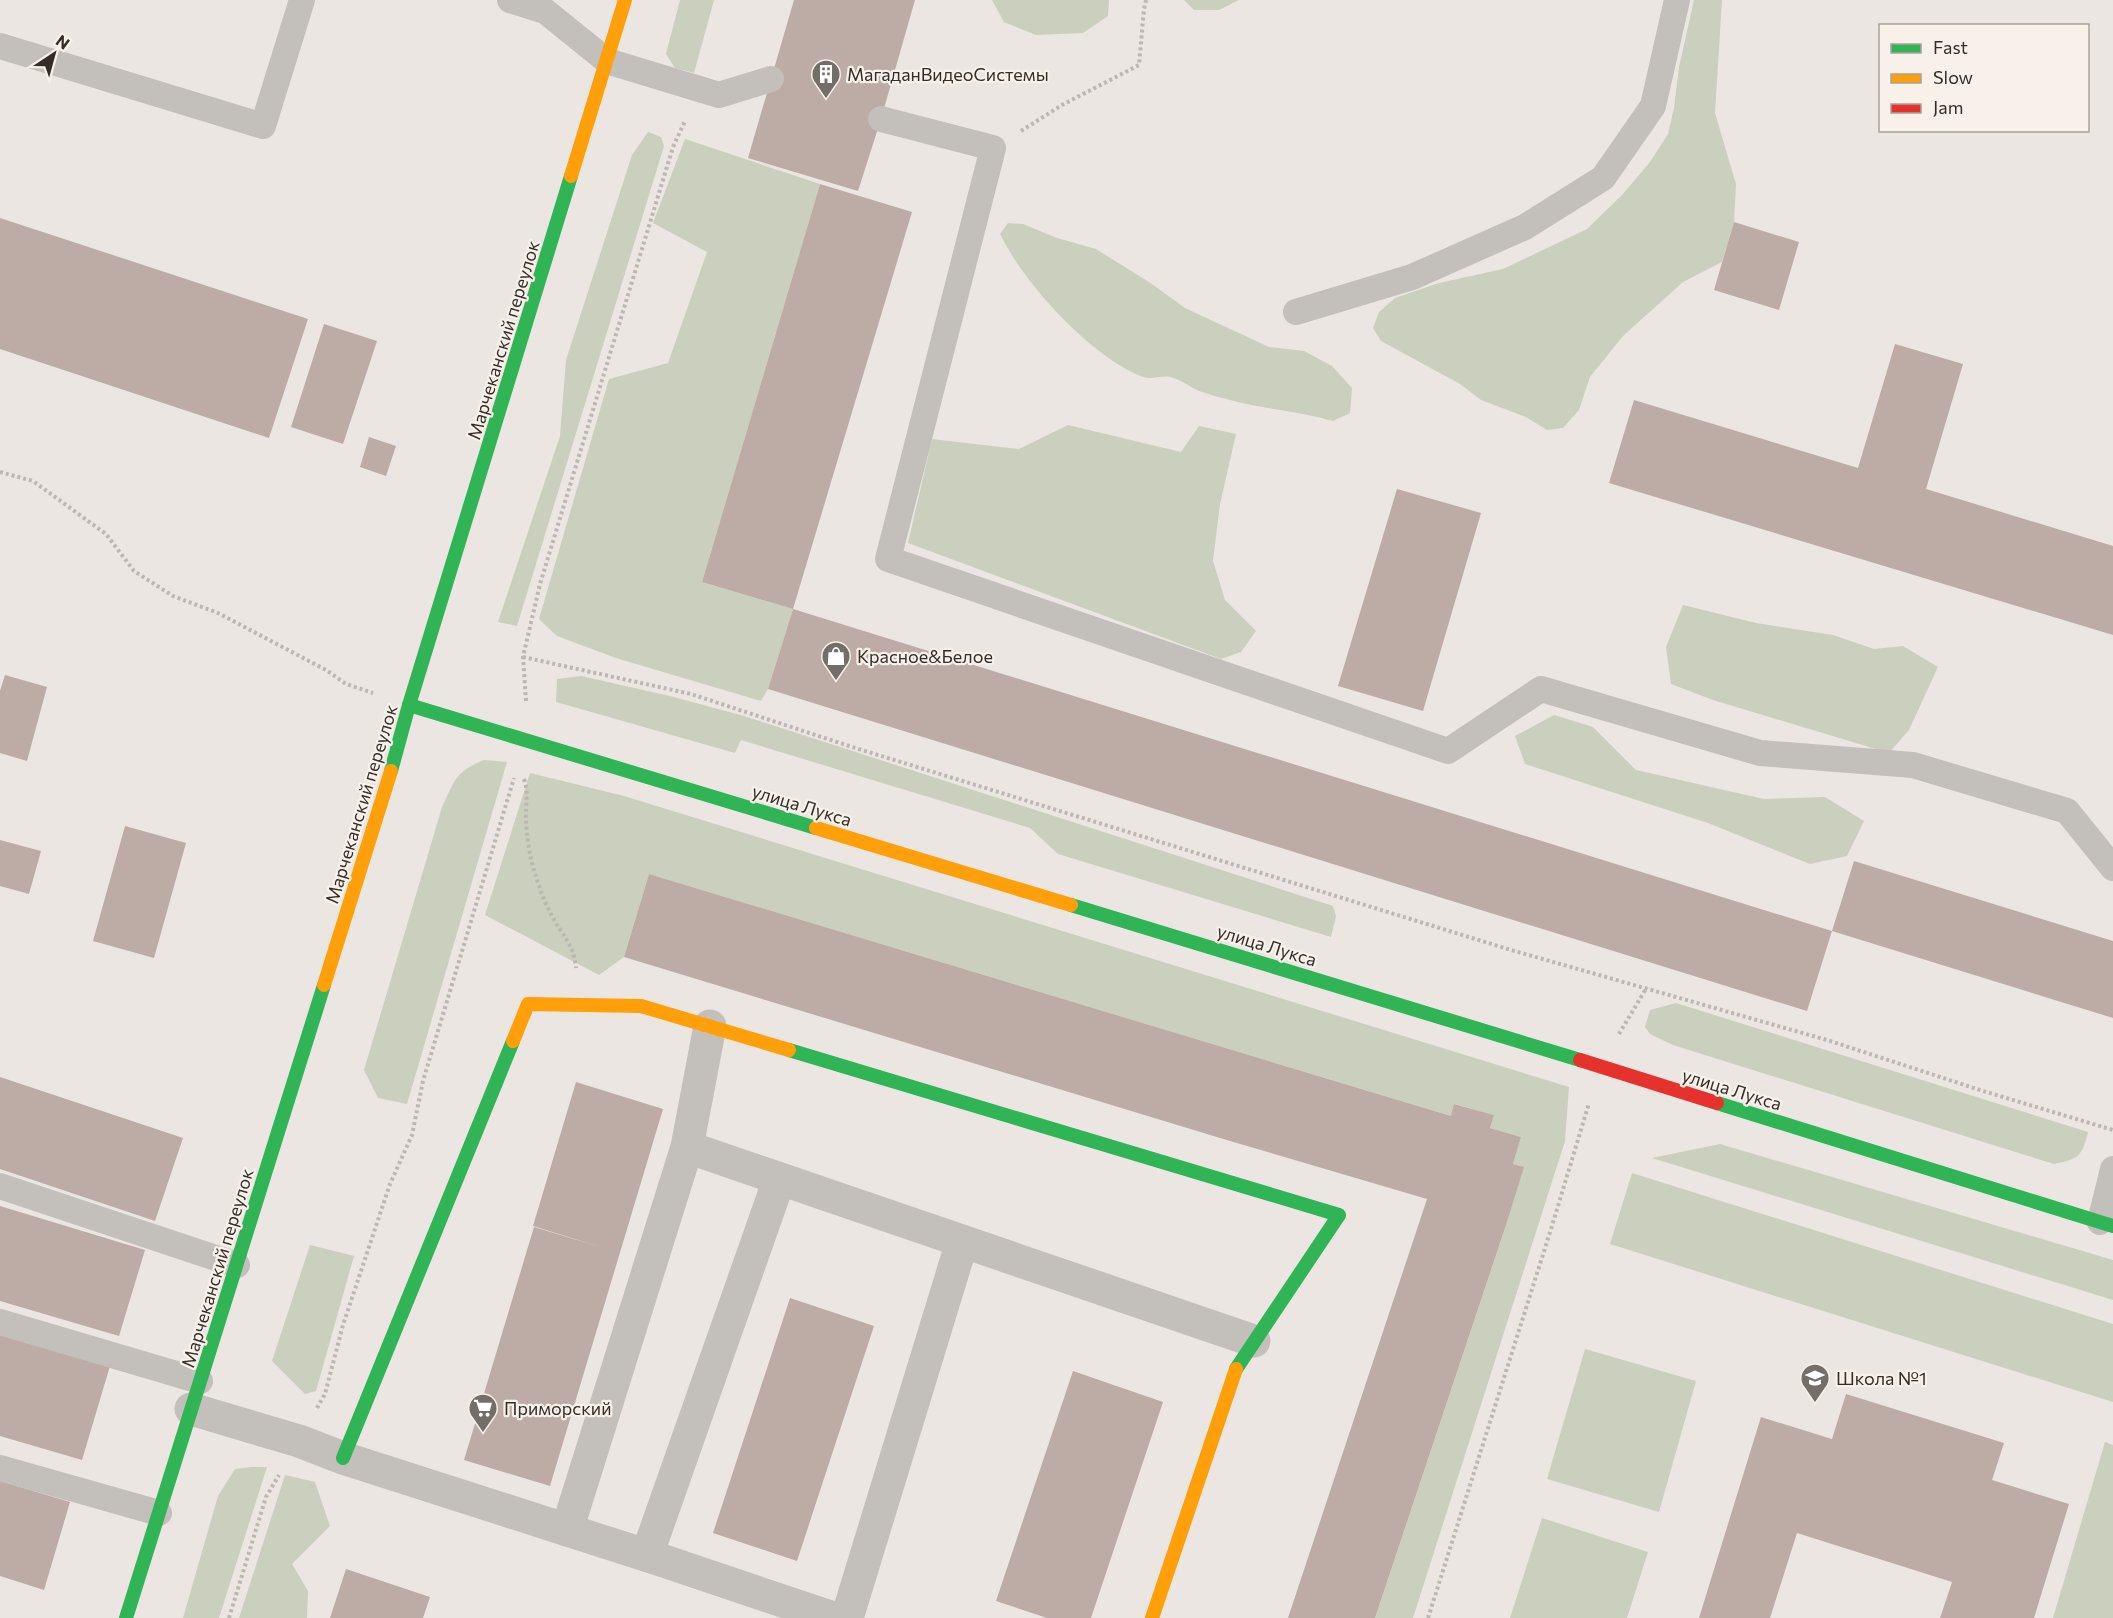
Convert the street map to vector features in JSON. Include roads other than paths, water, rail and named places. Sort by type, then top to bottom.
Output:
[{"type":"street","name":"Марчеканский переулок","points":[[126,1618],[382,802],[625,0]]},
{"type":"street","name":"улица Лукса","points":[[410,705],[1600,1066],[2106,1224]]},
{"type":"street","points":[[343,1458],[528,1004],[641,1006],[1339,1215],[1234,1372],[1152,1618]]},
{"type":"street","points":[[567,1530],[687,1147],[710,1026]]},
{"type":"street","points":[[687,1147],[1254,1341]]},
{"type":"street","points":[[647,1555],[779,1180]]},
{"type":"street","points":[[847,1618],[962,1242]]},
{"type":"street","points":[[196,1395],[343,1458],[647,1555],[834,1618]]},
{"type":"lane","points":[[0,46],[263,126],[302,0]]},
{"type":"lane","points":[[510,0],[545,11],[607,61],[719,95],[771,79]]},
{"type":"lane","points":[[1296,312],[1412,277],[1525,227],[1602,178],[1653,106],[1677,0]]},
{"type":"lane","points":[[881,119],[993,148],[888,559],[1448,751],[1541,689],[1760,753],[1913,765],[2067,811],[2113,868]]},
{"type":"lane","points":[[2106,1224],[2113,1169]]},
{"type":"lane","points":[[0,1186],[237,1265]]},
{"type":"lane","points":[[0,1322],[196,1395]]},
{"type":"lane","points":[[0,1468],[159,1513]]},
{"type":"place","name":"МагаданВидеоСистемы","points":[[826,100]]},
{"type":"place","name":"Красное&Белое","points":[[836,682]]},
{"type":"place","name":"Школа №1","points":[[1815,1404]]},
{"type":"place","name":"Приморский","points":[[483,1434]]}]
